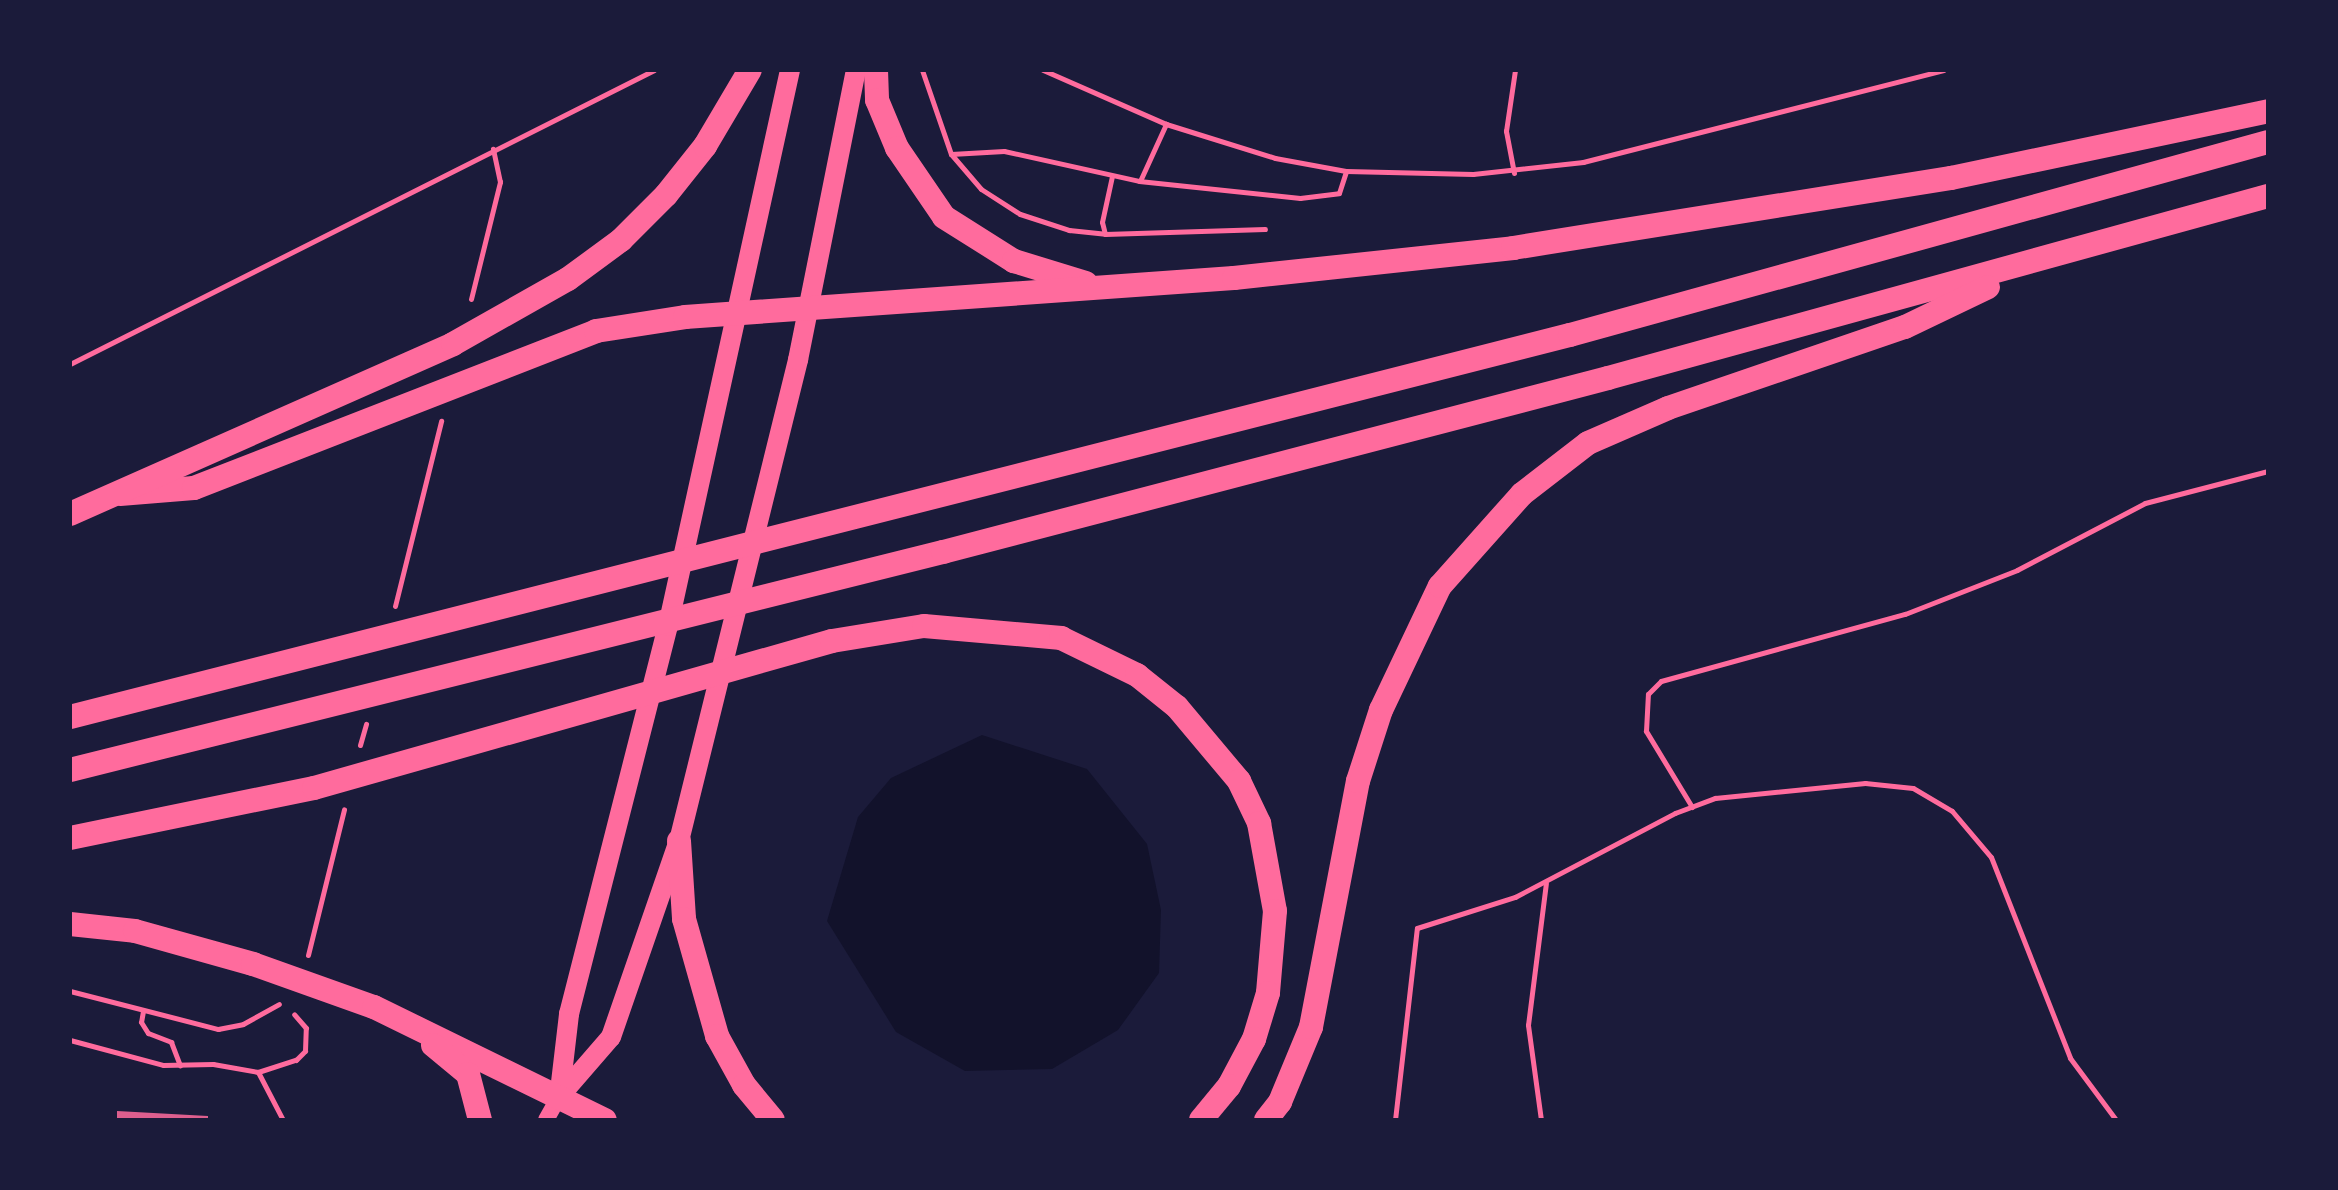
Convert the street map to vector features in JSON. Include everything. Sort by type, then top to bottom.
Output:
[{"type":"highway","points":[[70,514],[453,344],[568,279],[621,240],[666,195],[705,146],[750,70]]},
{"type":"highway","points":[[876,70],[877,100],[897,148],[944,217],[976,242],[1014,261],[1100,287]]},
{"type":"highway","points":[[120,494],[194,488],[596,331],[735,313],[1369,264],[1645,229],[1951,178],[2268,111]]},
{"type":"highway","points":[[70,717],[1570,335],[2268,142]]},
{"type":"highway","points":[[70,770],[928,556],[2040,261],[2268,196]]},
{"type":"highway","points":[[1266,1120],[1280,1102],[1311,1027],[1358,781],[1381,710],[1440,586],[1522,494],[1588,443],[1668,408],[1905,327],[2040,261]]},
{"type":"highway","points":[[70,838],[314,788],[832,641],[924,626],[1061,638],[1137,675],[1177,707],[1239,781],[1259,823],[1275,911],[1268,993],[1248,1051],[1229,1086],[1201,1120]]},
{"type":"highway","points":[[679,841],[684,919],[717,1036],[744,1085],[773,1120]]},
{"type":"highway","points":[[70,924],[135,931],[253,964],[374,1007],[605,1120]]},
{"type":"highway","points":[[374,1007],[440,1049],[468,1074],[480,1120]]},
{"type":"main road","points":[[559,1097],[566,1067],[569,1014],[633,766],[707,450],[790,70]]},
{"type":"main road","points":[[546,1120],[559,1097],[611,1037],[679,841],[835,193],[856,70]]},
{"type":"path","points":[[70,364],[654,70]]},
{"type":"path","points":[[922,70],[951,154],[981,189],[1020,214],[1069,230],[1105,234],[1265,229]]},
{"type":"path","points":[[1043,70],[1166,124],[1275,158],[1346,171],[1514,173],[1686,139],[1943,70]]},
{"type":"path","points":[[1514,173],[1506,131],[1515,70]]},
{"type":"path","points":[[1139,181],[1166,124]]},
{"type":"path","points":[[486,240],[500,182],[493,149]]},
{"type":"path","points":[[951,154],[1004,151],[1139,181],[1323,199],[1339,193],[1346,171]]},
{"type":"path","points":[[1105,234],[1102,222],[1112,176]]},
{"type":"path","points":[[1692,807],[1646,731],[1648,694],[1661,681],[1905,614],[2017,570],[2145,503],[2268,471]]},
{"type":"path","points":[[1395,1120],[1417,928],[1493,906],[1547,882],[1692,807],[1787,788],[1865,783],[1913,788],[1952,811],[1991,857],[2070,1058],[2116,1120]]},
{"type":"path","points":[[1541,1120],[1528,1025],[1547,882]]},
{"type":"path","points":[[70,991],[183,1022]]},
{"type":"path","points":[[143,1011],[141,1022],[148,1033],[171,1042],[180,1065]]},
{"type":"path","points":[[70,1040],[163,1065],[213,1064],[258,1072],[296,1060],[305,1051],[306,1028],[294,1014]]},
{"type":"path","points":[[258,1072],[283,1120]]},
{"type":"shaded area","points":[[982,735],[1087,769],[1147,844],[1161,910],[1159,973],[1118,1030],[1052,1069],[965,1071],[896,1032],[827,921],[858,817],[891,778]]},
{"type":"building","points":[[117,1111],[208,1116],[208,1120],[117,1120]]}]
